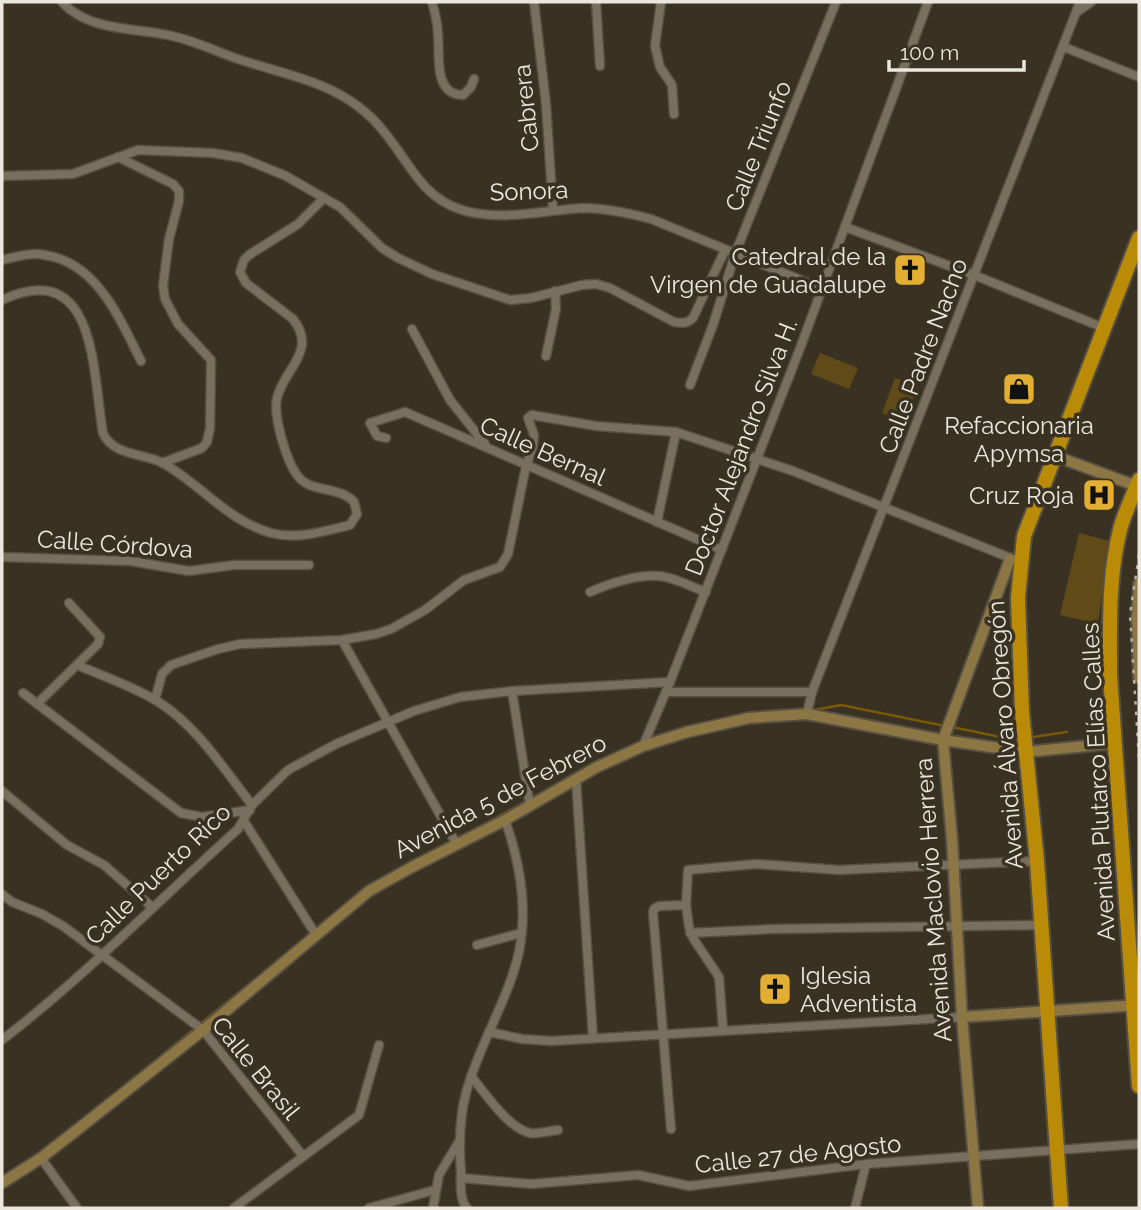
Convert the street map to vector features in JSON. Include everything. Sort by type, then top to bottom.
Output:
[{"type":"highway","name":"Avenida Álvaro Obregón","points":[[1060,1208],[1037,861],[1026,752],[1015,560],[1139,238]]},
{"type":"highway","name":"Avenida Plutarco Elías Calles","points":[[1138,484],[1121,526],[1113,569],[1110,675],[1137,1006],[1139,1086]]},
{"type":"street","name":"Sonora","points":[[62,2],[72,11],[100,23],[179,37],[339,93],[373,119],[416,178],[445,203],[463,210],[484,214],[525,214],[586,208],[626,212],[651,219],[822,289]]},
{"type":"street","points":[[432,2],[438,32],[438,67],[445,85],[450,91],[463,95],[471,88],[474,79]]},
{"type":"street","name":"Cabrera","points":[[534,2],[546,104],[553,210]]},
{"type":"street","points":[[596,2],[600,66]]},
{"type":"street","points":[[661,2],[655,46],[660,66],[672,85],[674,114]]},
{"type":"street","name":"Calle Triunfo","points":[[690,385],[736,254],[835,2]]},
{"type":"street","name":"Doctor Alejandro Silva H.","points":[[643,746],[822,289],[928,2]]},
{"type":"street","name":"Calle Padre Nacho","points":[[807,714],[812,692],[1080,2]]},
{"type":"street","points":[[1077,12],[1091,2]]},
{"type":"street","points":[[1064,47],[1139,77]]},
{"type":"street","points":[[2,176],[73,174],[147,149],[213,153],[242,158],[286,176],[340,207],[382,247],[432,274],[510,300],[596,284],[610,288],[674,322],[689,322],[693,318],[725,250]]},
{"type":"street","points":[[118,157],[173,184],[179,191],[163,275],[165,299],[178,324],[208,354],[212,367],[207,442],[196,452],[162,463]]},
{"type":"street","points":[[2,300],[31,289],[52,292],[65,298],[76,310],[90,341],[100,418],[106,440],[116,447],[162,463],[252,527],[273,534],[293,536],[350,525],[355,520],[356,507],[350,497],[308,485],[295,473],[283,442],[276,408],[280,390],[300,353],[301,334],[293,319],[246,283],[240,272],[249,255],[298,224],[324,198]]},
{"type":"street","points":[[845,227],[974,275],[1104,328]]},
{"type":"street","points":[[2,260],[26,255],[46,255],[58,258],[85,275],[114,307],[141,361]]},
{"type":"street","points":[[547,356],[556,309],[555,291]]},
{"type":"street","points":[[412,329],[450,401],[487,447]]},
{"type":"street","name":"Calle Bernal","points":[[386,438],[377,436],[370,423],[405,412],[722,550]]},
{"type":"street","points":[[155,700],[166,668],[218,649],[240,645],[342,639],[391,629],[425,610],[464,580],[500,566],[508,554],[526,466],[534,442],[528,418],[532,415],[596,426],[676,432],[793,471],[1015,560]]},
{"type":"street","points":[[657,522],[676,432]]},
{"type":"street","points":[[1055,456],[1138,484]]},
{"type":"street","name":"Calle Córdova","points":[[2,557],[130,561],[189,570],[234,565],[309,565]]},
{"type":"street","name":"Avenida Maclovio Herrera","points":[[978,1208],[943,740],[1015,560]]},
{"type":"street","points":[[590,592],[610,584],[659,576],[705,592]]},
{"type":"street","points":[[1139,584],[1139,678]]},
{"type":"street","points":[[37,704],[98,643],[100,637],[69,603]]},
{"type":"street","points":[[342,639],[457,845]]},
{"type":"street","points":[[23,693],[181,813],[202,817],[251,807],[201,741],[173,713],[155,700],[77,665]]},
{"type":"street","name":"Calle Puerto Rico","points":[[2,1040],[102,955],[244,821],[251,807],[288,770],[336,744],[388,722],[460,697],[512,691],[670,682]]},
{"type":"street","points":[[512,691],[530,806]]},
{"type":"street","points":[[666,692],[812,692]]},
{"type":"street","name":"Avenida 5 de Febrero","points":[[2,1183],[41,1158],[203,1030],[369,891],[505,820],[576,779],[643,746],[687,732],[749,718],[807,714],[943,740],[1026,752],[1116,743]]},
{"type":"street","points":[[576,779],[593,1038]]},
{"type":"street","points":[[2,791],[67,845],[104,865],[152,907]]},
{"type":"street","points":[[467,1208],[462,1198],[459,1141],[461,1115],[471,1076],[513,972],[522,933],[519,863],[505,820]]},
{"type":"street","points":[[244,821],[316,935]]},
{"type":"street","points":[[723,1030],[719,976],[690,933],[686,905],[688,870],[757,864],[839,870],[1037,861]]},
{"type":"street","name":"Calle Brasil","points":[[2,894],[12,902],[63,926],[203,1030],[303,1156]]},
{"type":"street","points":[[671,1129],[653,912],[659,906],[686,905]]},
{"type":"street","points":[[690,933],[1041,925]]},
{"type":"street","points":[[477,946],[522,933]]},
{"type":"street","points":[[489,1032],[538,1041],[1137,1006]]},
{"type":"street","points":[[234,1208],[359,1115],[379,1045]]},
{"type":"street","points":[[471,1076],[501,1112],[524,1131],[535,1133],[558,1130]]},
{"type":"street","points":[[433,1208],[439,1175],[459,1141]]},
{"type":"street","name":"Calle 27 de Agosto","points":[[461,1178],[531,1184],[638,1175],[689,1186],[866,1164],[1139,1144]]},
{"type":"street","points":[[41,1158],[77,1208]]},
{"type":"street","points":[[855,1208],[866,1164]]},
{"type":"street","points":[[369,1208],[435,1190]]},
{"type":"shaded area","points":[[820,353],[858,368],[849,389],[811,374]]},
{"type":"shaded area","points":[[895,378],[918,386],[904,422],[882,413]]},
{"type":"shaded area","points":[[1079,533],[1109,541],[1098,624],[1060,615]]},
{"type":"waterway","points":[[814,710],[841,705],[945,726]]},
{"type":"waterway","points":[[952,727],[1016,738]]},
{"type":"waterway","points":[[1033,737],[1067,732]]},
{"type":"waterway","points":[[481,826],[561,782]]},
{"type":"waterway","points":[[107,1100],[281,958]]},
{"type":"railway","points":[[1139,555],[1130,614],[1139,759]]},
{"type":"place","name":"Catedral de la Virgen de Guadalupe","points":[[910,270]]},
{"type":"place","name":"Refaccionaria Apymsa","points":[[1019,389]]},
{"type":"place","name":"Cruz Roja","points":[[1099,495]]},
{"type":"place","name":"Iglesia Adventista","points":[[775,989]]}]
